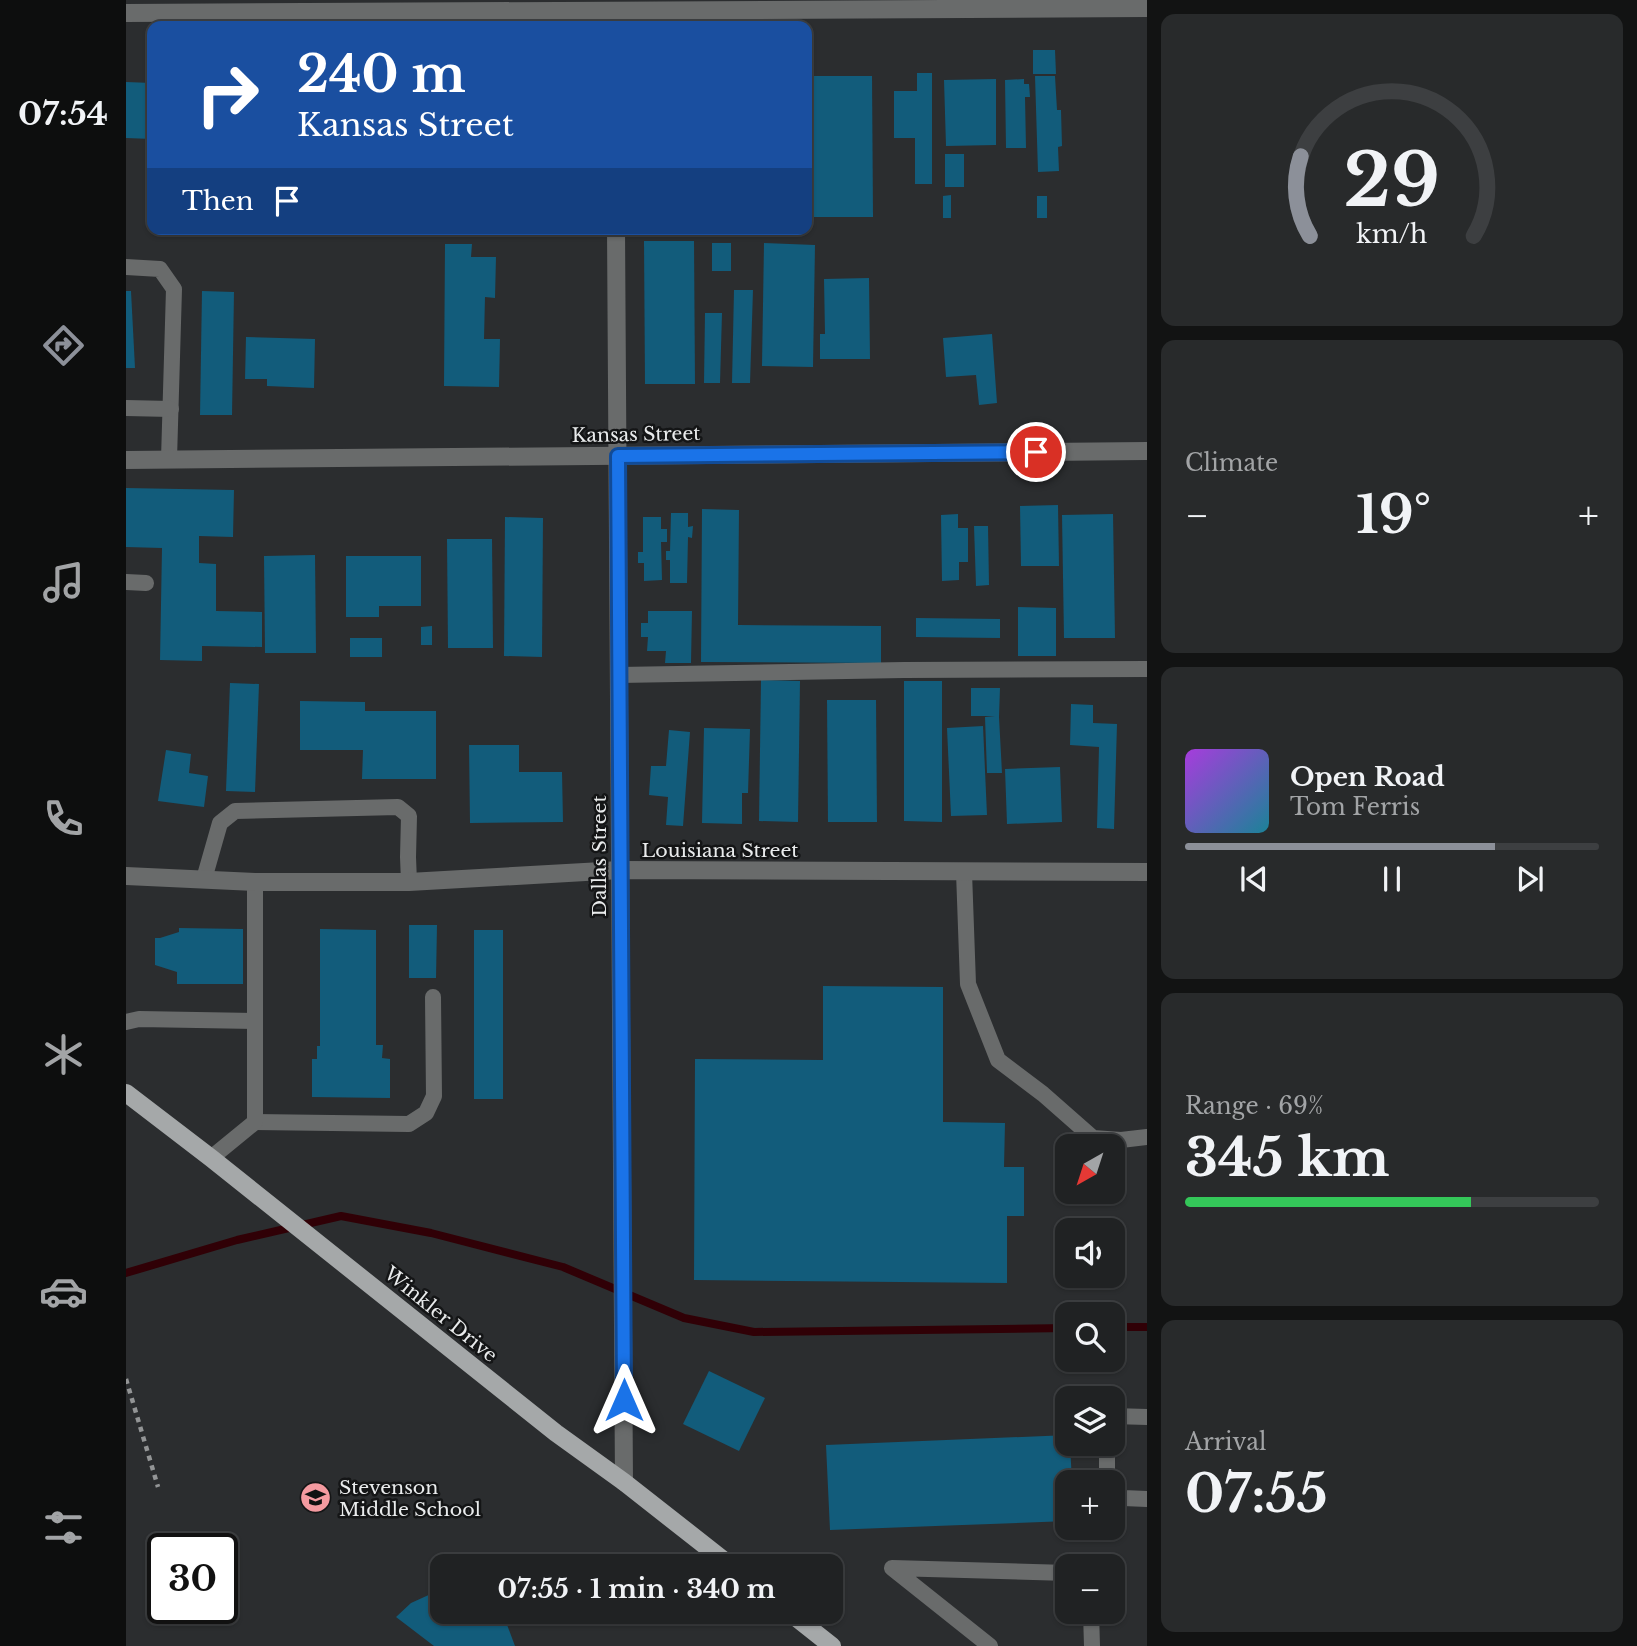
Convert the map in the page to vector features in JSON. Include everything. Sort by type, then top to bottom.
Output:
[{"type":"main road","name":"Winkler Drive","points":[[126,1093],[556,1433],[716,1554]]},
{"type":"main road","points":[[804,1624],[832,1646]]},
{"type":"street","points":[[126,12],[175,6],[615,12],[1147,8]]},
{"type":"street","name":"Dallas Street","points":[[616,235],[624,1482]]},
{"type":"street","name":"Kansas Street","points":[[126,460],[1147,451]]},
{"type":"street","name":"Louisiana Street","points":[[126,876],[255,882],[409,882],[620,870],[1147,872]]},
{"type":"lane","points":[[126,267],[160,268],[174,289],[169,460]]},
{"type":"lane","points":[[126,408],[171,409]]},
{"type":"lane","points":[[126,582],[146,583]]},
{"type":"lane","points":[[619,675],[1147,669]]},
{"type":"lane","points":[[204,879],[220,823],[236,811],[398,807],[409,816],[409,882]]},
{"type":"lane","points":[[964,872],[968,984],[998,1060],[1043,1094],[1093,1138],[1121,1140],[1147,1137]]},
{"type":"lane","points":[[255,882],[255,1122]]},
{"type":"lane","points":[[211,1158],[255,1122],[409,1124],[426,1114],[434,1096],[433,997]]},
{"type":"lane","points":[[126,1022],[139,1019],[255,1021]]},
{"type":"lane","points":[[1125,1416],[1147,1417]]},
{"type":"lane","points":[[1125,1497],[1147,1499]]},
{"type":"lane","points":[[990,1646],[892,1568],[1055,1573]]},
{"type":"lane","points":[[1091,1624],[1092,1646]]},
{"type":"path","points":[[126,1379],[158,1487]]},
{"type":"building","points":[[1033,50],[1055,50],[1056,74],[1033,74]]},
{"type":"building","points":[[917,73],[932,73],[932,184],[915,184],[915,138],[894,138],[894,91],[917,91]]},
{"type":"building","points":[[812,76],[872,76],[873,217],[812,217]]},
{"type":"building","points":[[1035,76],[1055,76],[1057,110],[1061,110],[1062,146],[1058,147],[1059,171],[1038,172]]},
{"type":"building","points":[[996,79],[996,145],[946,146],[944,80]]},
{"type":"building","points":[[1024,79],[1024,84],[1029,84],[1030,97],[1025,97],[1026,148],[1006,148],[1005,80]]},
{"type":"building","points":[[126,82],[147,83],[147,139],[126,138]]},
{"type":"building","points":[[945,154],[964,154],[964,187],[945,187]]},
{"type":"building","points":[[951,195],[951,218],[943,218],[943,196]]},
{"type":"building","points":[[1037,196],[1047,196],[1047,218],[1037,218]]},
{"type":"building","points":[[644,241],[694,241],[695,384],[645,384]]},
{"type":"building","points":[[712,243],[731,243],[731,271],[712,271]]},
{"type":"building","points":[[764,243],[815,245],[813,367],[762,366]]},
{"type":"building","points":[[445,244],[472,244],[471,257],[496,257],[495,298],[485,297],[484,339],[500,339],[499,387],[444,386]]},
{"type":"building","points":[[869,278],[870,359],[820,359],[820,334],[825,334],[824,279]]},
{"type":"building","points":[[734,290],[753,290],[750,383],[732,383]]},
{"type":"building","points":[[126,291],[131,291],[135,368],[126,368]]},
{"type":"building","points":[[202,291],[234,292],[232,415],[200,415]]},
{"type":"building","points":[[705,313],[722,313],[720,383],[704,383]]},
{"type":"building","points":[[992,334],[997,403],[979,405],[976,375],[946,377],[943,338]]},
{"type":"building","points":[[246,337],[315,339],[314,388],[267,386],[267,379],[245,379]]},
{"type":"building","points":[[126,488],[234,490],[233,537],[199,536],[199,563],[216,564],[216,611],[262,612],[262,647],[202,646],[202,661],[160,660],[162,548],[126,547]]},
{"type":"building","points":[[1058,505],[1059,566],[1021,566],[1020,506]]},
{"type":"building","points":[[702,509],[739,510],[738,625],[881,626],[881,663],[701,662]]},
{"type":"building","points":[[671,513],[688,513],[688,527],[693,526],[692,538],[688,537],[687,583],[670,583],[670,560],[666,560],[666,551],[670,551]]},
{"type":"building","points":[[958,514],[958,528],[968,528],[968,562],[959,562],[959,580],[942,581],[941,515]]},
{"type":"building","points":[[1113,514],[1115,638],[1064,638],[1062,515]]},
{"type":"building","points":[[505,517],[543,518],[542,657],[504,656]]},
{"type":"building","points":[[643,517],[661,517],[661,529],[667,529],[667,542],[661,542],[662,580],[644,581],[644,563],[638,563],[638,552],[643,552]]},
{"type":"building","points":[[974,526],[988,526],[989,585],[976,586]]},
{"type":"building","points":[[447,539],[492,539],[493,648],[448,648]]},
{"type":"building","points":[[315,555],[316,653],[265,653],[264,556]]},
{"type":"building","points":[[346,556],[421,556],[421,606],[379,606],[379,617],[346,617]]},
{"type":"building","points":[[1018,607],[1056,608],[1056,656],[1018,656]]},
{"type":"building","points":[[648,611],[692,611],[691,663],[665,663],[666,651],[647,651],[648,637],[641,637],[641,623],[648,623]]},
{"type":"building","points":[[916,618],[1000,619],[1000,638],[916,637]]},
{"type":"building","points":[[432,626],[432,645],[421,645],[421,627]]},
{"type":"building","points":[[350,638],[382,638],[382,657],[350,657]]},
{"type":"building","points":[[761,680],[800,681],[798,822],[759,821]]},
{"type":"building","points":[[904,681],[942,681],[942,822],[904,821]]},
{"type":"building","points":[[230,683],[259,684],[255,792],[226,791]]},
{"type":"building","points":[[971,688],[1000,688],[1002,773],[987,773],[985,717],[995,716],[971,716]]},
{"type":"building","points":[[827,700],[876,700],[877,822],[828,822]]},
{"type":"building","points":[[300,701],[365,702],[365,711],[436,711],[436,779],[362,779],[363,750],[300,750]]},
{"type":"building","points":[[1071,704],[1093,705],[1093,723],[1117,724],[1114,829],[1097,828],[1099,747],[1070,745]]},
{"type":"building","points":[[983,726],[987,815],[951,816],[947,728]]},
{"type":"building","points":[[704,728],[750,729],[748,793],[742,793],[742,824],[702,823]]},
{"type":"building","points":[[669,730],[690,732],[683,826],[666,825],[668,797],[649,795],[651,766],[666,766]]},
{"type":"building","points":[[469,745],[519,745],[519,772],[562,772],[563,822],[470,823]]},
{"type":"building","points":[[166,750],[191,754],[189,773],[208,776],[204,807],[158,801]]},
{"type":"building","points":[[1060,767],[1062,822],[1007,824],[1005,769]]},
{"type":"building","points":[[409,925],[437,925],[436,978],[409,978]]},
{"type":"building","points":[[179,928],[243,929],[243,984],[177,984],[177,972],[155,965],[155,938],[179,932]]},
{"type":"building","points":[[320,929],[376,930],[376,1045],[383,1045],[382,1058],[390,1059],[390,1098],[312,1097],[312,1059],[317,1059],[317,1046],[320,1046]]},
{"type":"building","points":[[474,930],[503,930],[503,1099],[474,1099]]},
{"type":"building","points":[[823,986],[943,987],[943,1122],[1005,1123],[1004,1167],[1024,1167],[1024,1216],[1007,1216],[1007,1283],[694,1280],[695,1059],[823,1060]]},
{"type":"building","points":[[709,1371],[765,1398],[739,1451],[683,1424]]},
{"type":"building","points":[[1055,1436],[1055,1456],[1071,1456],[1071,1470],[1055,1470],[1055,1521],[830,1530],[826,1445]]},
{"type":"building","points":[[430,1594],[430,1624],[507,1624],[515,1646],[434,1646],[396,1617],[411,1603]]},
{"type":"waterway","points":[[126,1273],[237,1240],[341,1216],[431,1233],[563,1267],[684,1318],[754,1332],[1055,1328]]},
{"type":"waterway","points":[[1125,1327],[1147,1327]]},
{"type":"place","name":"Stevenson Middle School","points":[[316,1498]]},
{"type":"route","points":[[624,1400],[618,456],[1036,452]]}]
